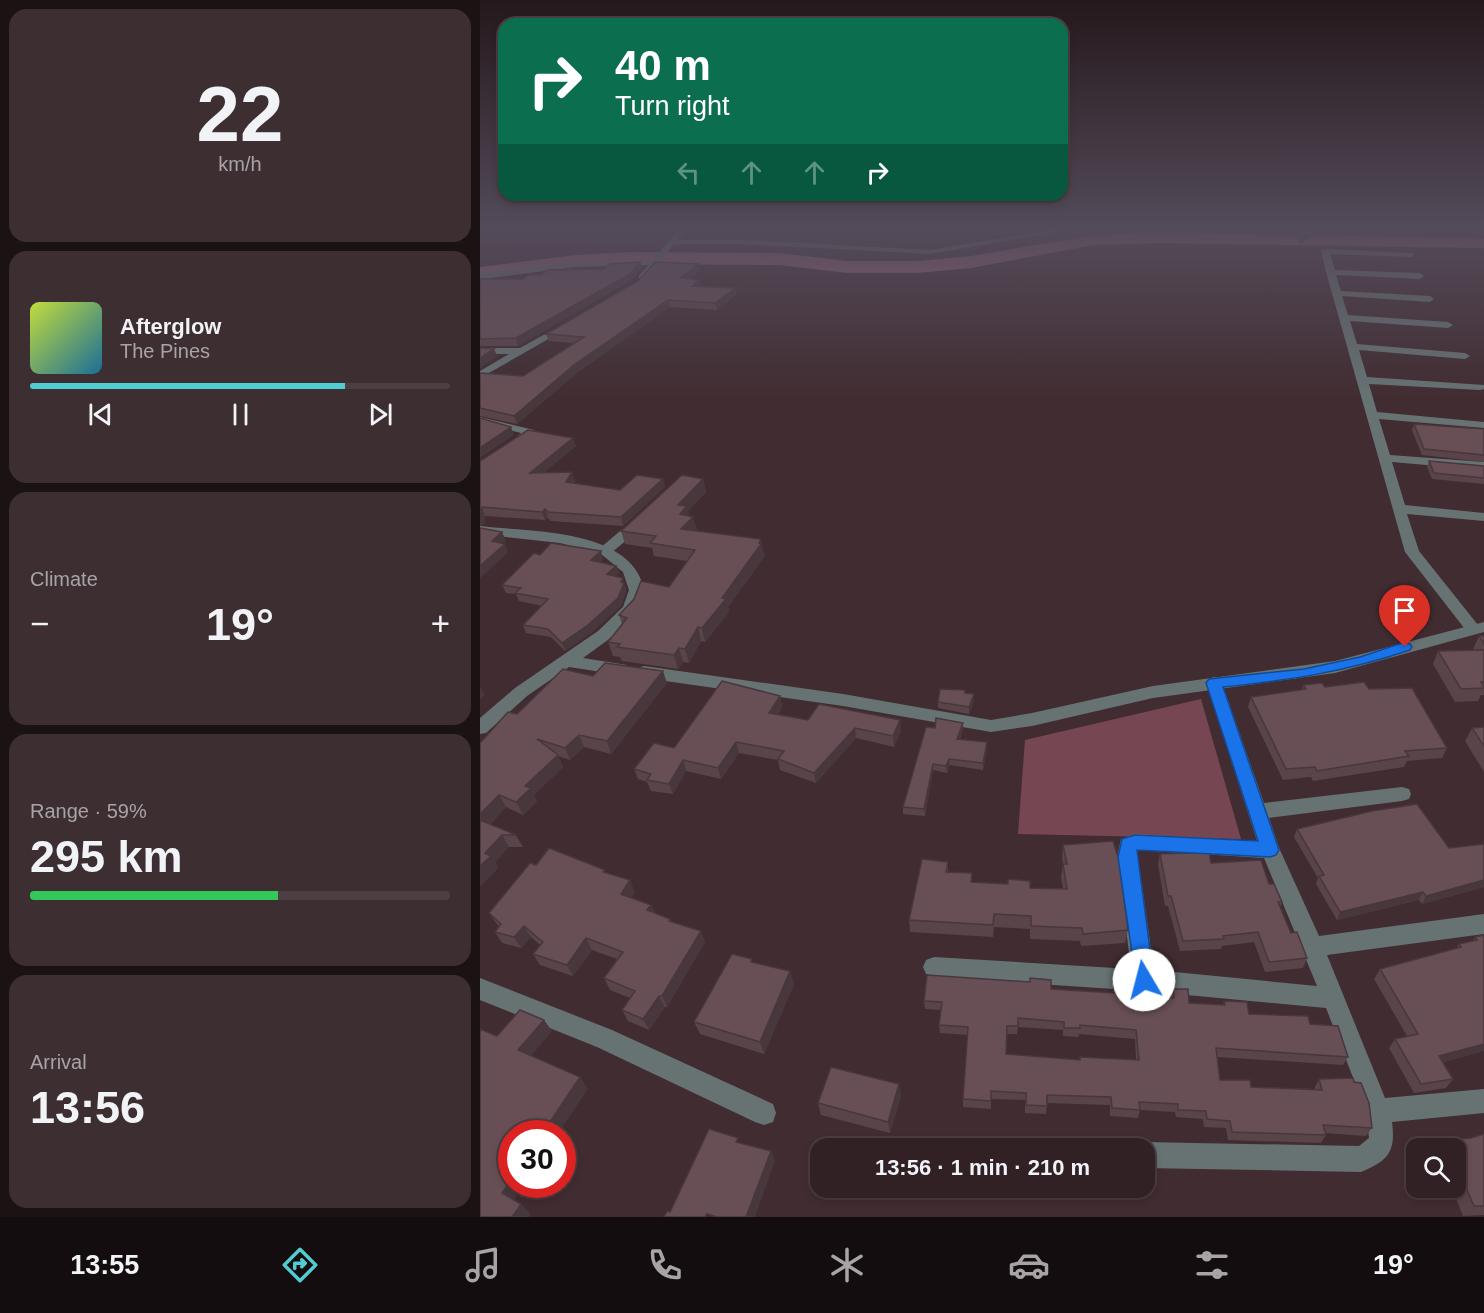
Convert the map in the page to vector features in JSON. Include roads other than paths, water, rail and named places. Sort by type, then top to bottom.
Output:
[{"type":"street","points":[[1335,286],[1387,458],[1412,552],[1479,628]]},
{"type":"street","points":[[1338,293],[1430,299]]},
{"type":"street","points":[[1345,318],[1448,325]]},
{"type":"street","points":[[480,375],[573,322]]},
{"type":"street","points":[[1353,347],[1465,356]]},
{"type":"street","points":[[480,351],[520,351]]},
{"type":"street","points":[[1362,380],[1480,387]]},
{"type":"street","points":[[1373,415],[1484,425]]},
{"type":"street","points":[[480,420],[530,432],[505,450]]},
{"type":"street","points":[[1387,458],[1484,466]]},
{"type":"street","points":[[1401,509],[1484,517]]},
{"type":"street","points":[[605,550],[648,514]]},
{"type":"street","points":[[480,530],[562,541],[605,550],[621,559],[634,579],[636,596],[623,618],[520,693],[480,728]]},
{"type":"street","points":[[565,661],[843,700],[991,726],[1015,724],[1149,693],[1214,683],[1304,674],[1362,661],[1449,633],[1479,628]]},
{"type":"street","points":[[1155,1155],[1361,1159],[1375,1151],[1382,1141],[1378,1111],[1313,947],[1270,850],[1214,683]]},
{"type":"street","points":[[1257,812],[1402,794]]},
{"type":"street","points":[[1144,980],[1127,857],[1128,845],[1135,842],[1270,850]]},
{"type":"street","points":[[1313,947],[1484,924]]},
{"type":"street","points":[[934,967],[1144,980],[1332,998]]},
{"type":"street","points":[[480,989],[604,1038],[764,1113]]},
{"type":"street","points":[[1378,1111],[1484,1101]]}]
